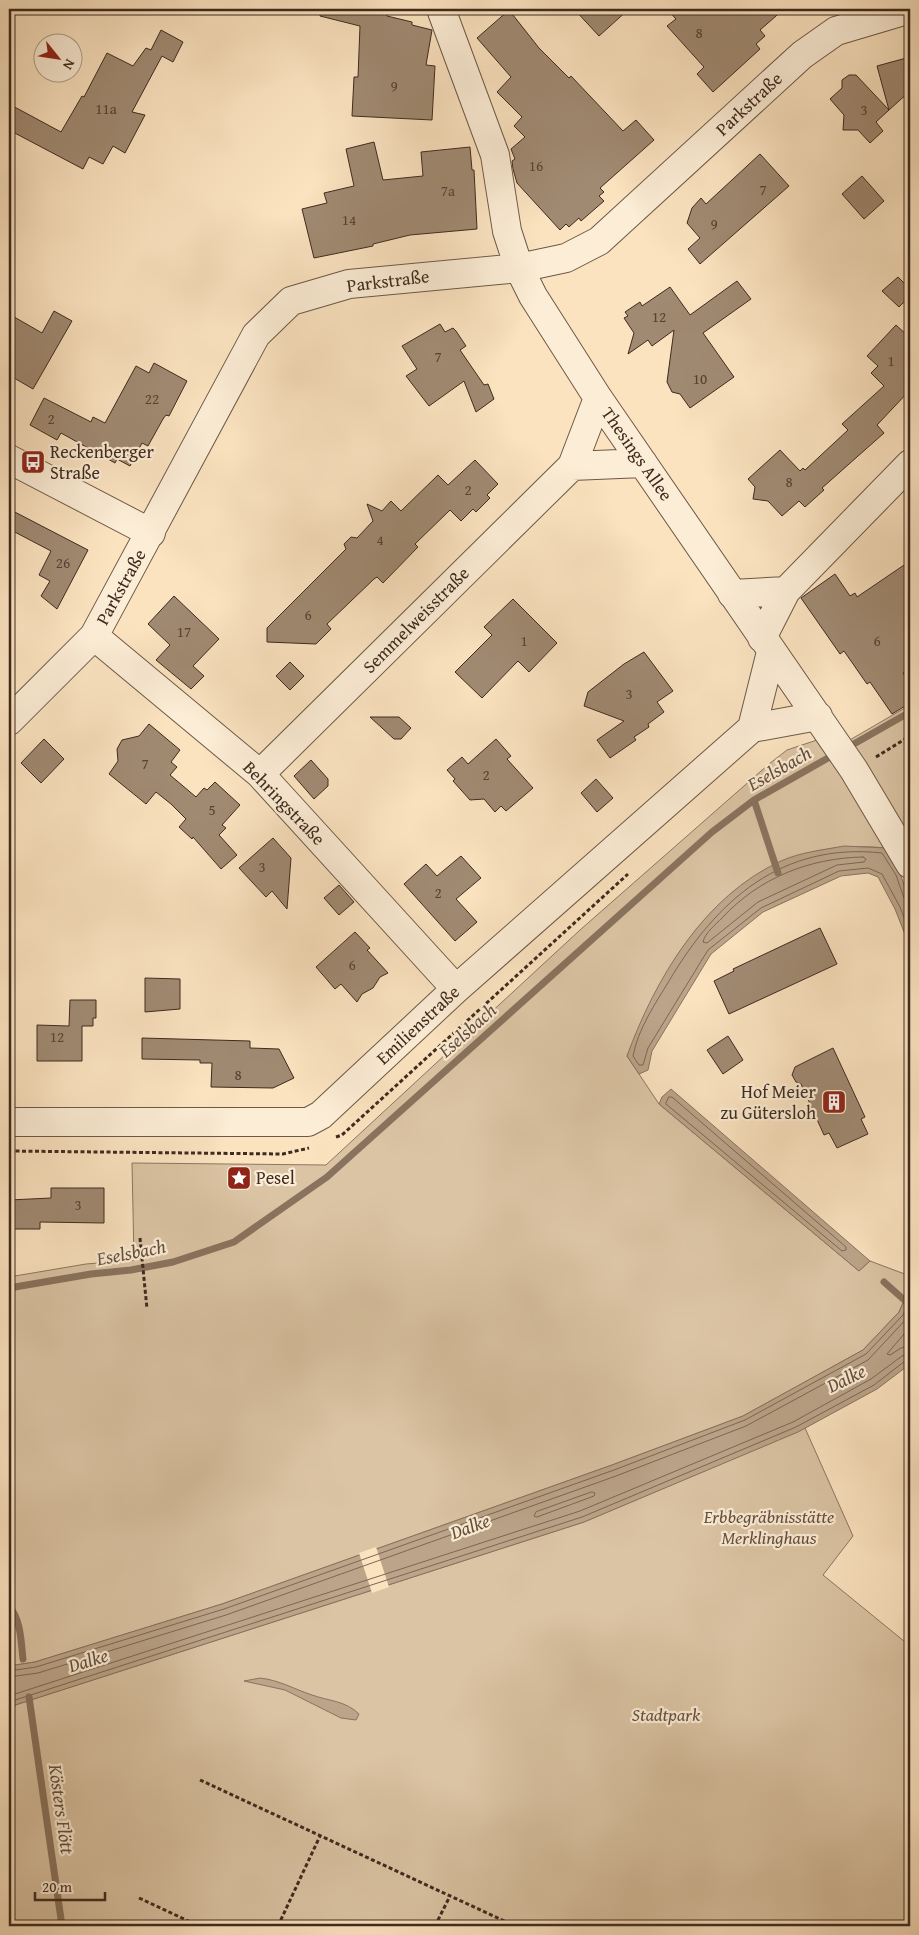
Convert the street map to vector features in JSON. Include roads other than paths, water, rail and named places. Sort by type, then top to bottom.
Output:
[{"type":"street","name":"Thesings Allee","points":[[441,9],[495,155],[507,231],[519,268],[533,296],[598,398],[767,645],[818,716],[910,864]]},
{"type":"street","name":"Parkstraße","points":[[9,721],[94,636],[256,335],[291,301],[349,284],[519,268],[566,258],[600,241],[802,55],[836,31],[910,9]]},
{"type":"street","name":"Semmelweisstraße","points":[[260,774],[572,466],[598,398]]},
{"type":"street","points":[[9,459],[151,533]]},
{"type":"street","points":[[572,466],[643,463]]},
{"type":"street","points":[[818,716],[752,728],[767,645],[786,592],[910,464]]},
{"type":"street","points":[[732,594],[786,592]]},
{"type":"street","name":"Behringstraße","points":[[94,636],[260,774],[456,989]]},
{"type":"street","name":"Emilienstraße","points":[[9,1122],[300,1124],[308,1122],[321,1115],[456,989],[752,728]]},
{"type":"water","points":[[844,846],[886,848],[900,873],[910,903],[910,947],[895,909],[878,877],[868,873],[841,876],[763,912],[711,954],[652,1051],[648,1070],[639,1074],[627,1056],[638,1027],[668,970],[706,918],[728,895],[753,876],[781,861],[804,853]]},
{"type":"water","points":[[671,1089],[870,1261],[859,1271],[659,1104],[662,1097]]},
{"type":"water","name":"Dalke","points":[[910,1287],[910,1364],[877,1389],[798,1432],[584,1522],[9,1707],[9,1666],[35,1662],[222,1604],[612,1465],[743,1416],[863,1350],[899,1312]]},
{"type":"water","points":[[260,1678],[349,1706],[359,1714],[356,1720],[341,1718],[285,1690],[244,1681]]},
{"type":"waterway","name":"Eselsbach","points":[[845,749],[910,712]]},
{"type":"waterway","name":"Eselsbach","points":[[9,1288],[173,1262],[234,1242],[327,1177],[712,832],[754,800],[835,754]]},
{"type":"waterway","points":[[754,800],[778,873]]},
{"type":"waterway","points":[[884,1282],[910,1305]]},
{"type":"waterway","name":"Kösters Flött","points":[[9,1606],[18,1624],[23,1659]]},
{"type":"waterway","name":"Kösters Flött","points":[[29,1697],[62,1926]]},
{"type":"place","name":"Reckenberger Straße","points":[[33,462]]},
{"type":"place","name":"Hof Meier zu Gütersloh","points":[[834,1102]]},
{"type":"place","name":"Pesel","points":[[239,1178]]},
{"type":"park label","name":"Erbbegräbnisstätte Merklinghaus","points":[[769,1527]]},
{"type":"park label","name":"Stadtpark","points":[[666,1715]]}]
